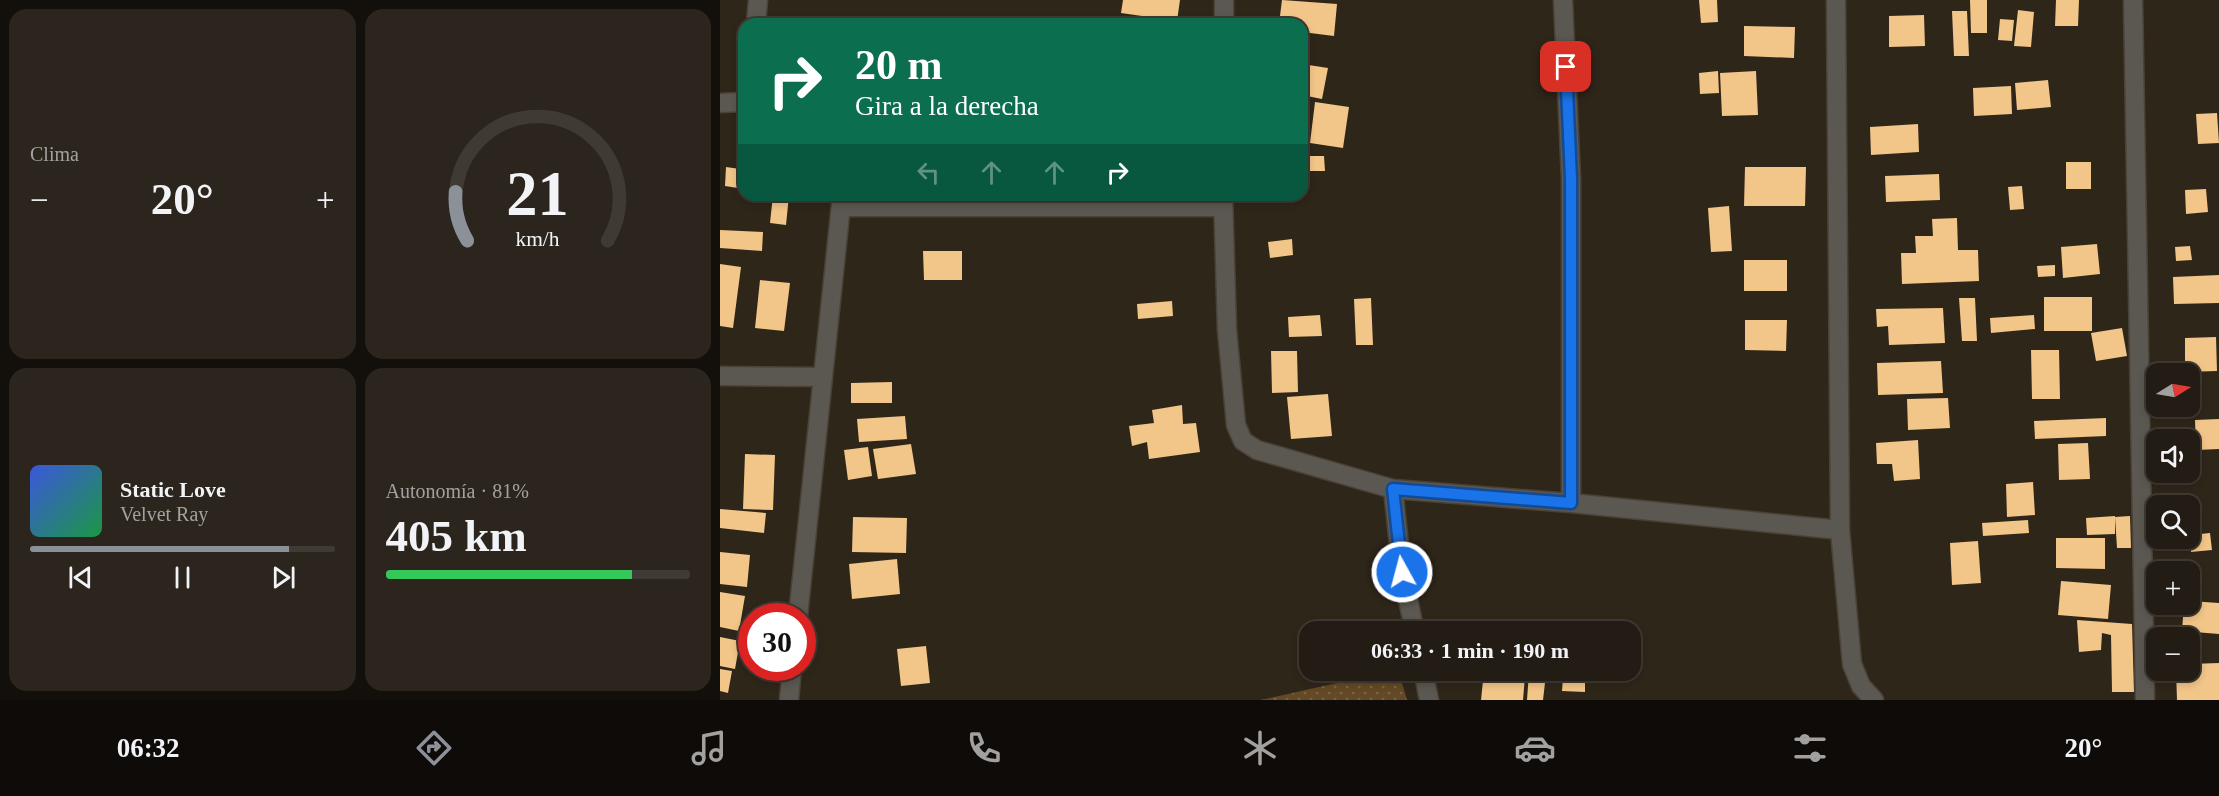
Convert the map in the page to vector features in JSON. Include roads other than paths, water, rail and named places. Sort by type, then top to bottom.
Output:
[{"type":"street","points":[[756,18],[758,0]]},
{"type":"street","points":[[1224,0],[1224,18]]},
{"type":"street","points":[[1563,0],[1571,179],[1571,503]]},
{"type":"street","points":[[1836,0],[1840,530],[1852,664],[1861,686],[1874,700]]},
{"type":"street","points":[[2133,0],[2145,700]]},
{"type":"street","points":[[720,102],[738,102]]},
{"type":"street","points":[[799,603],[842,201],[1223,201],[1227,330],[1236,425],[1243,441],[1257,450],[1393,489],[1571,503],[1840,530]]},
{"type":"street","points":[[720,376],[823,377]]},
{"type":"street","points":[[1393,489],[1402,572],[1413,621]]},
{"type":"street","points":[[789,700],[791,681]]},
{"type":"street","points":[[1425,681],[1429,700]]}]
